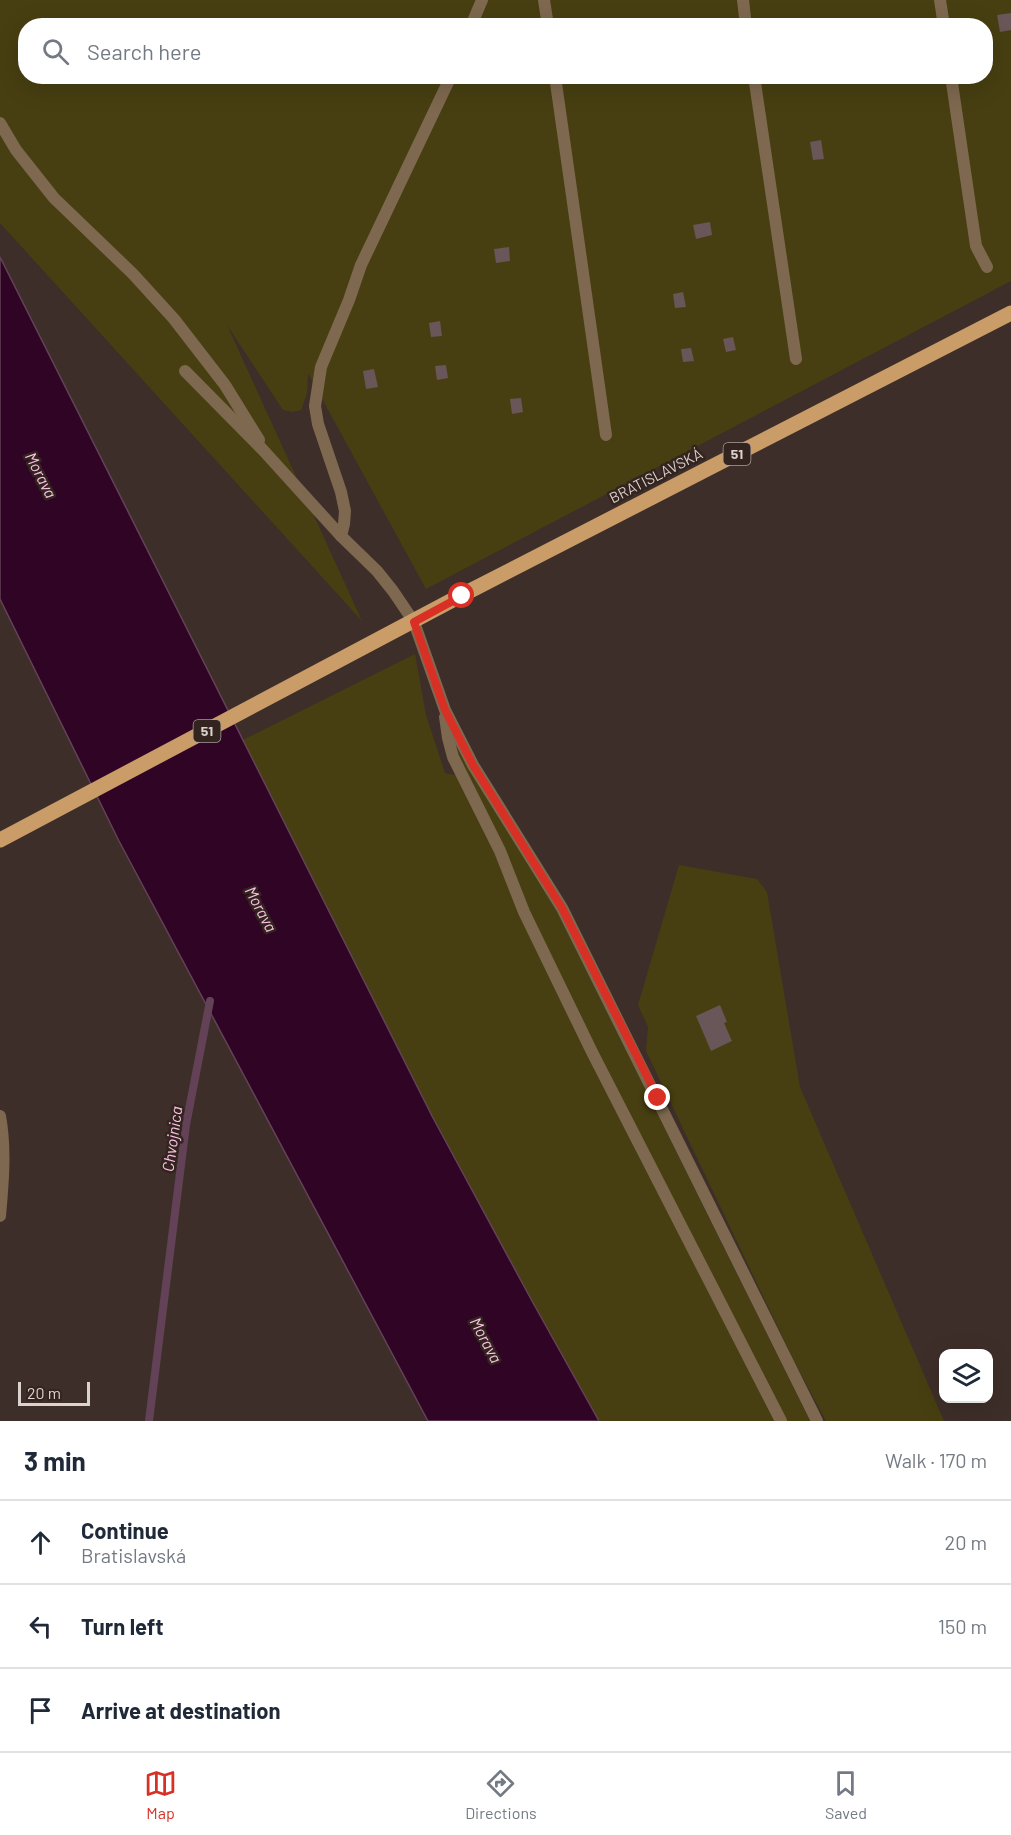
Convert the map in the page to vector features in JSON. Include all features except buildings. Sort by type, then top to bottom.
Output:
[{"type":"main road","name":"BRATISLAVSKÁ","points":[[414,622],[1011,313]]},
{"type":"main road","name":"51","points":[[0,840],[414,622]]},
{"type":"lane","points":[[474,18],[482,0]]},
{"type":"lane","points":[[544,0],[547,18]]},
{"type":"lane","points":[[743,0],[746,18]]},
{"type":"lane","points":[[940,0],[943,18]]},
{"type":"lane","points":[[341,536],[345,511],[318,424],[315,406],[321,367],[361,265],[447,84]]},
{"type":"lane","points":[[556,84],[606,435]]},
{"type":"lane","points":[[755,84],[796,360]]},
{"type":"lane","points":[[952,84],[976,246],[987,267]]},
{"type":"lane","points":[[0,123],[16,150],[54,198],[133,274],[174,319],[225,385],[257,434],[263,450]]},
{"type":"lane","points":[[185,371],[377,571],[414,622],[445,710],[473,765],[562,908],[817,1421]]},
{"type":"lane","points":[[445,710],[453,758],[500,851],[524,912],[587,1041],[781,1421]]},
{"type":"lane","points":[[0,1116],[3,1137],[0,1216]]},
{"type":"shaded area","points":[[0,0],[1011,0],[1011,281],[426,589],[308,373],[307,393],[301,410],[293,412],[283,410],[227,325],[362,621],[0,223]]},
{"type":"shaded area","points":[[415,654],[426,715],[445,773],[465,777],[455,741],[557,911],[810,1421],[599,1421],[432,1116],[243,740]]},
{"type":"shaded area","points":[[679,865],[757,879],[767,892],[800,1087],[944,1421],[826,1421],[793,1359],[646,1051],[648,1027],[638,1005]]},
{"type":"water","name":"Morava","points":[[0,257],[432,1116],[599,1421],[428,1421],[119,841],[0,599]]},
{"type":"waterway","name":"Chvojnica","points":[[149,1421],[186,1125],[210,1001]]},
{"type":"route","points":[[462,596],[414,622],[445,710],[473,765],[562,908],[658,1098]]}]
